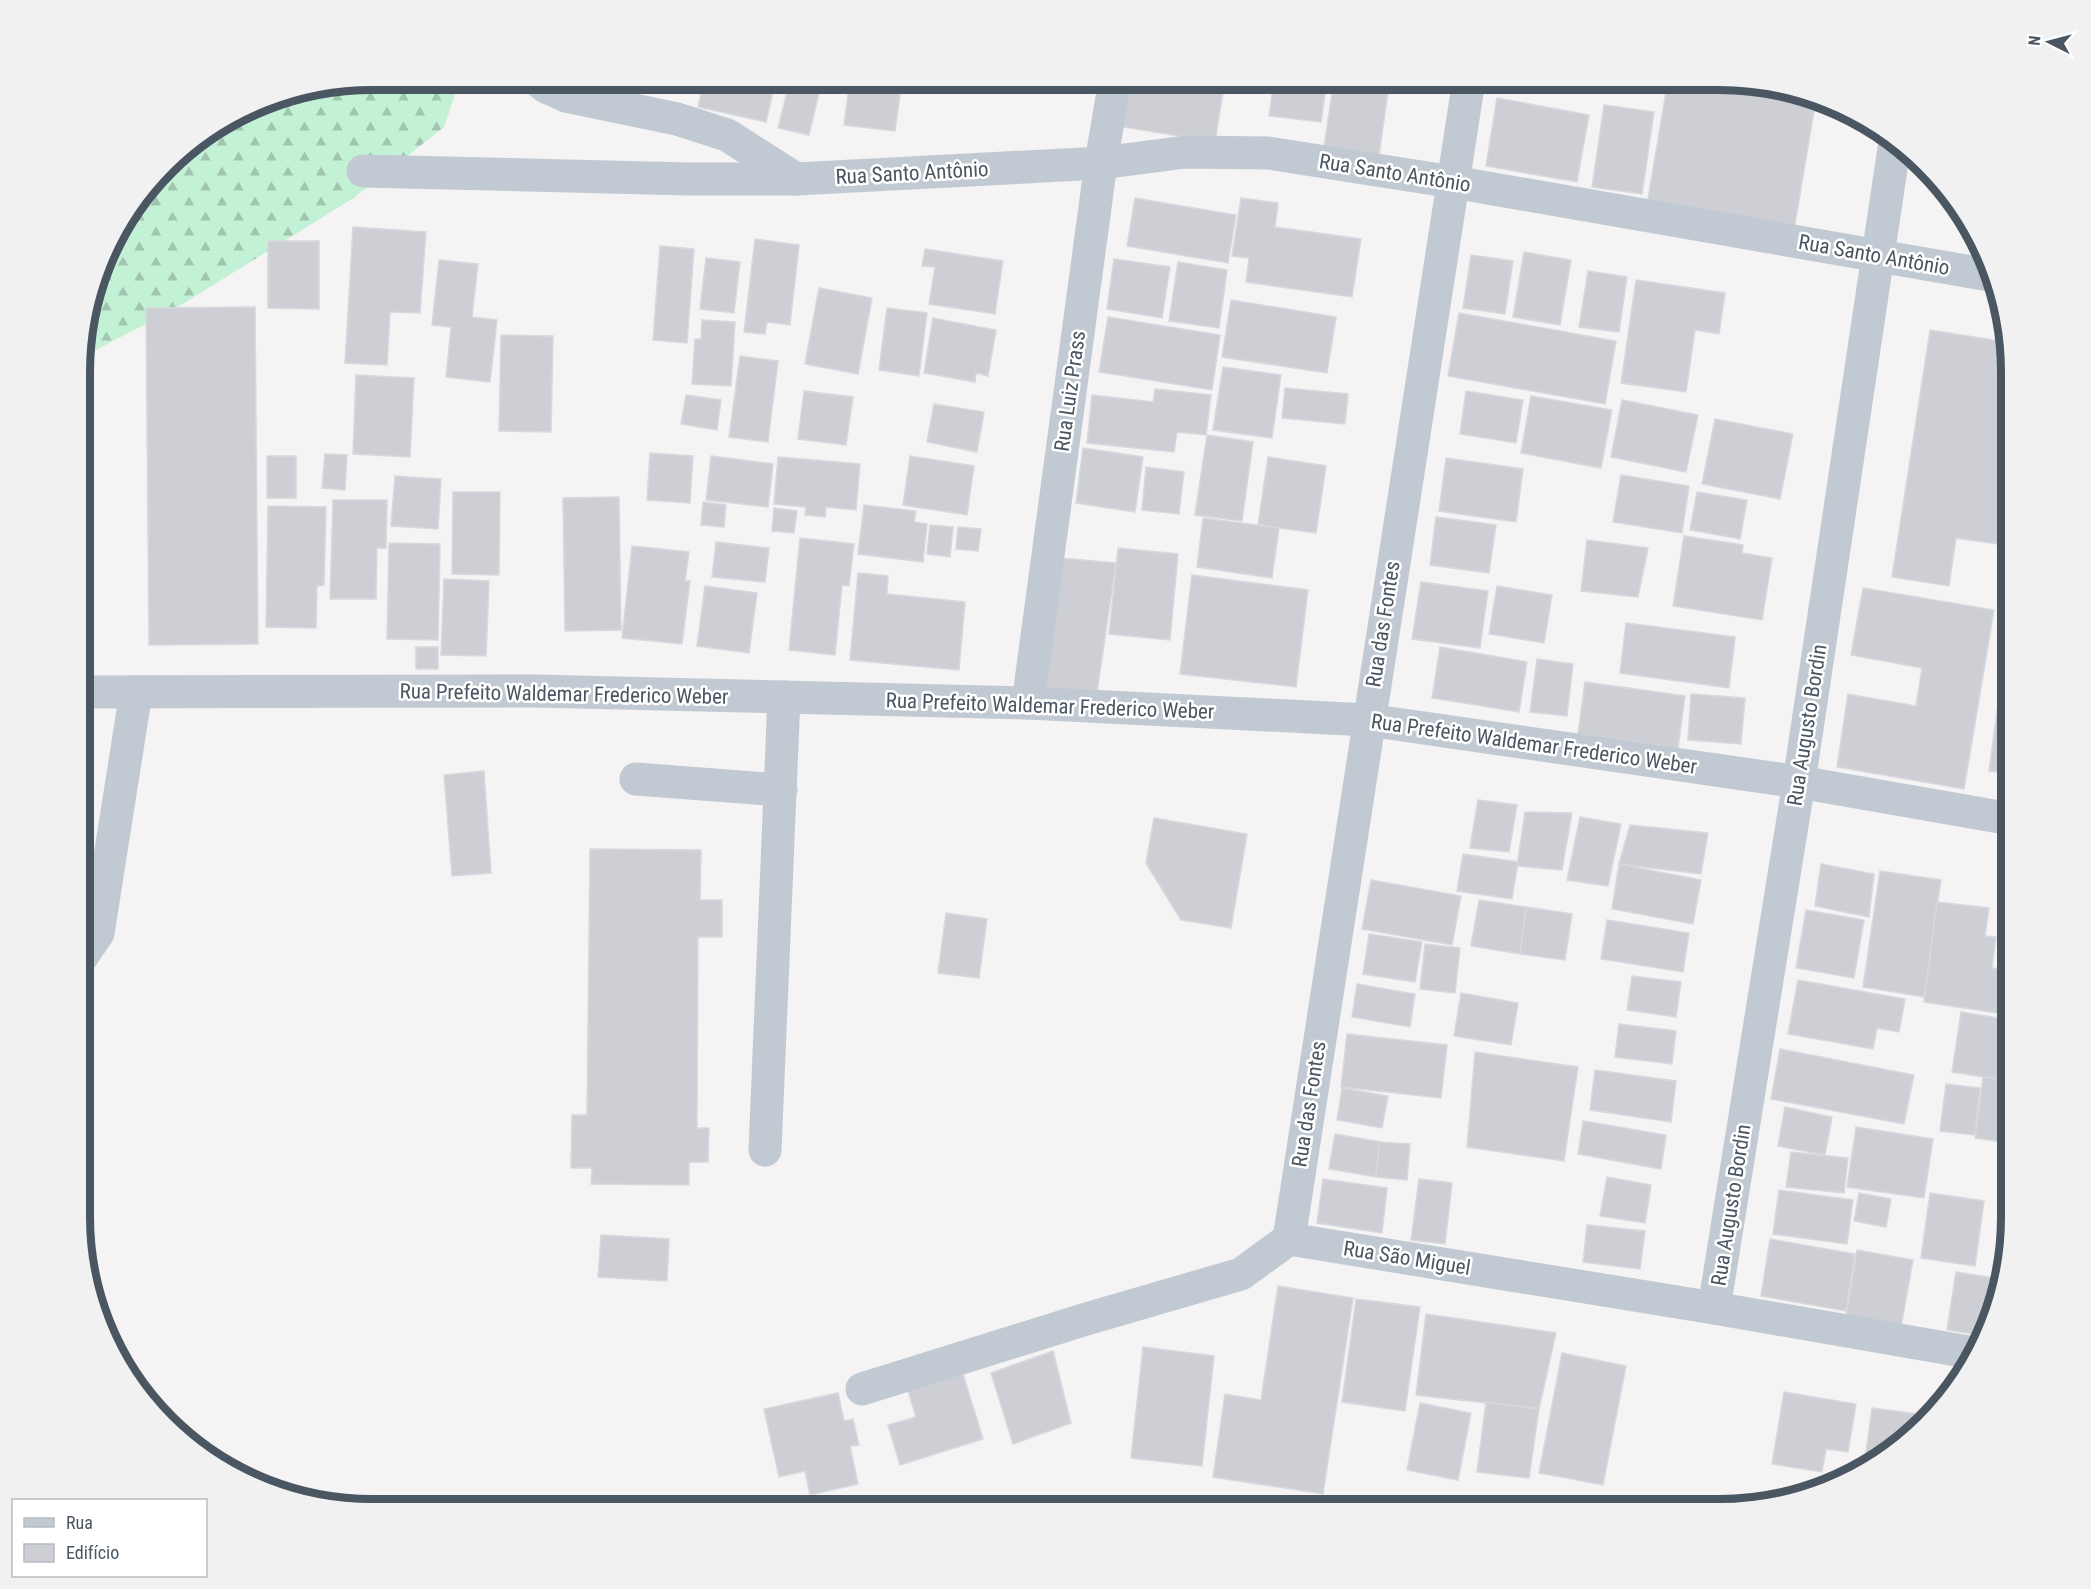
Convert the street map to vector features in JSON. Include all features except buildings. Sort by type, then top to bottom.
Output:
[{"type":"street","points":[[553,90],[566,96],[677,119],[727,135],[796,179]]},
{"type":"street","name":"Rua Luiz Prass","points":[[1028,703],[1112,90]]},
{"type":"street","name":"Rua das Fontes","points":[[1289,1239],[1467,90]]},
{"type":"street","name":"Rua Augusto Bordin","points":[[1714,1308],[1799,782],[1894,150]]},
{"type":"street","name":"Rua Santo Antônio","points":[[363,171],[689,179],[796,179],[1101,163],[1186,152],[1268,153],[1453,182],[1984,274]]},
{"type":"street","name":"Rua Prefeito Waldemar Frederico Weber","points":[[90,692],[536,691],[1028,703],[1368,720],[1799,782],[2001,817]]},
{"type":"street","points":[[90,945],[98,933],[136,692]]},
{"type":"street","points":[[765,1150],[784,697]]},
{"type":"street","points":[[636,779],[781,790]]},
{"type":"street","points":[[862,1389],[1083,1320],[1241,1274],[1289,1239]]},
{"type":"street","name":"Rua São Miguel","points":[[1289,1239],[1967,1352]]},
{"type":"green space","points":[[372,90],[457,90],[444,127],[355,197],[173,310],[91,352],[95,317],[105,281],[119,247],[148,200],[200,148],[215,137],[264,111],[317,95]]}]
